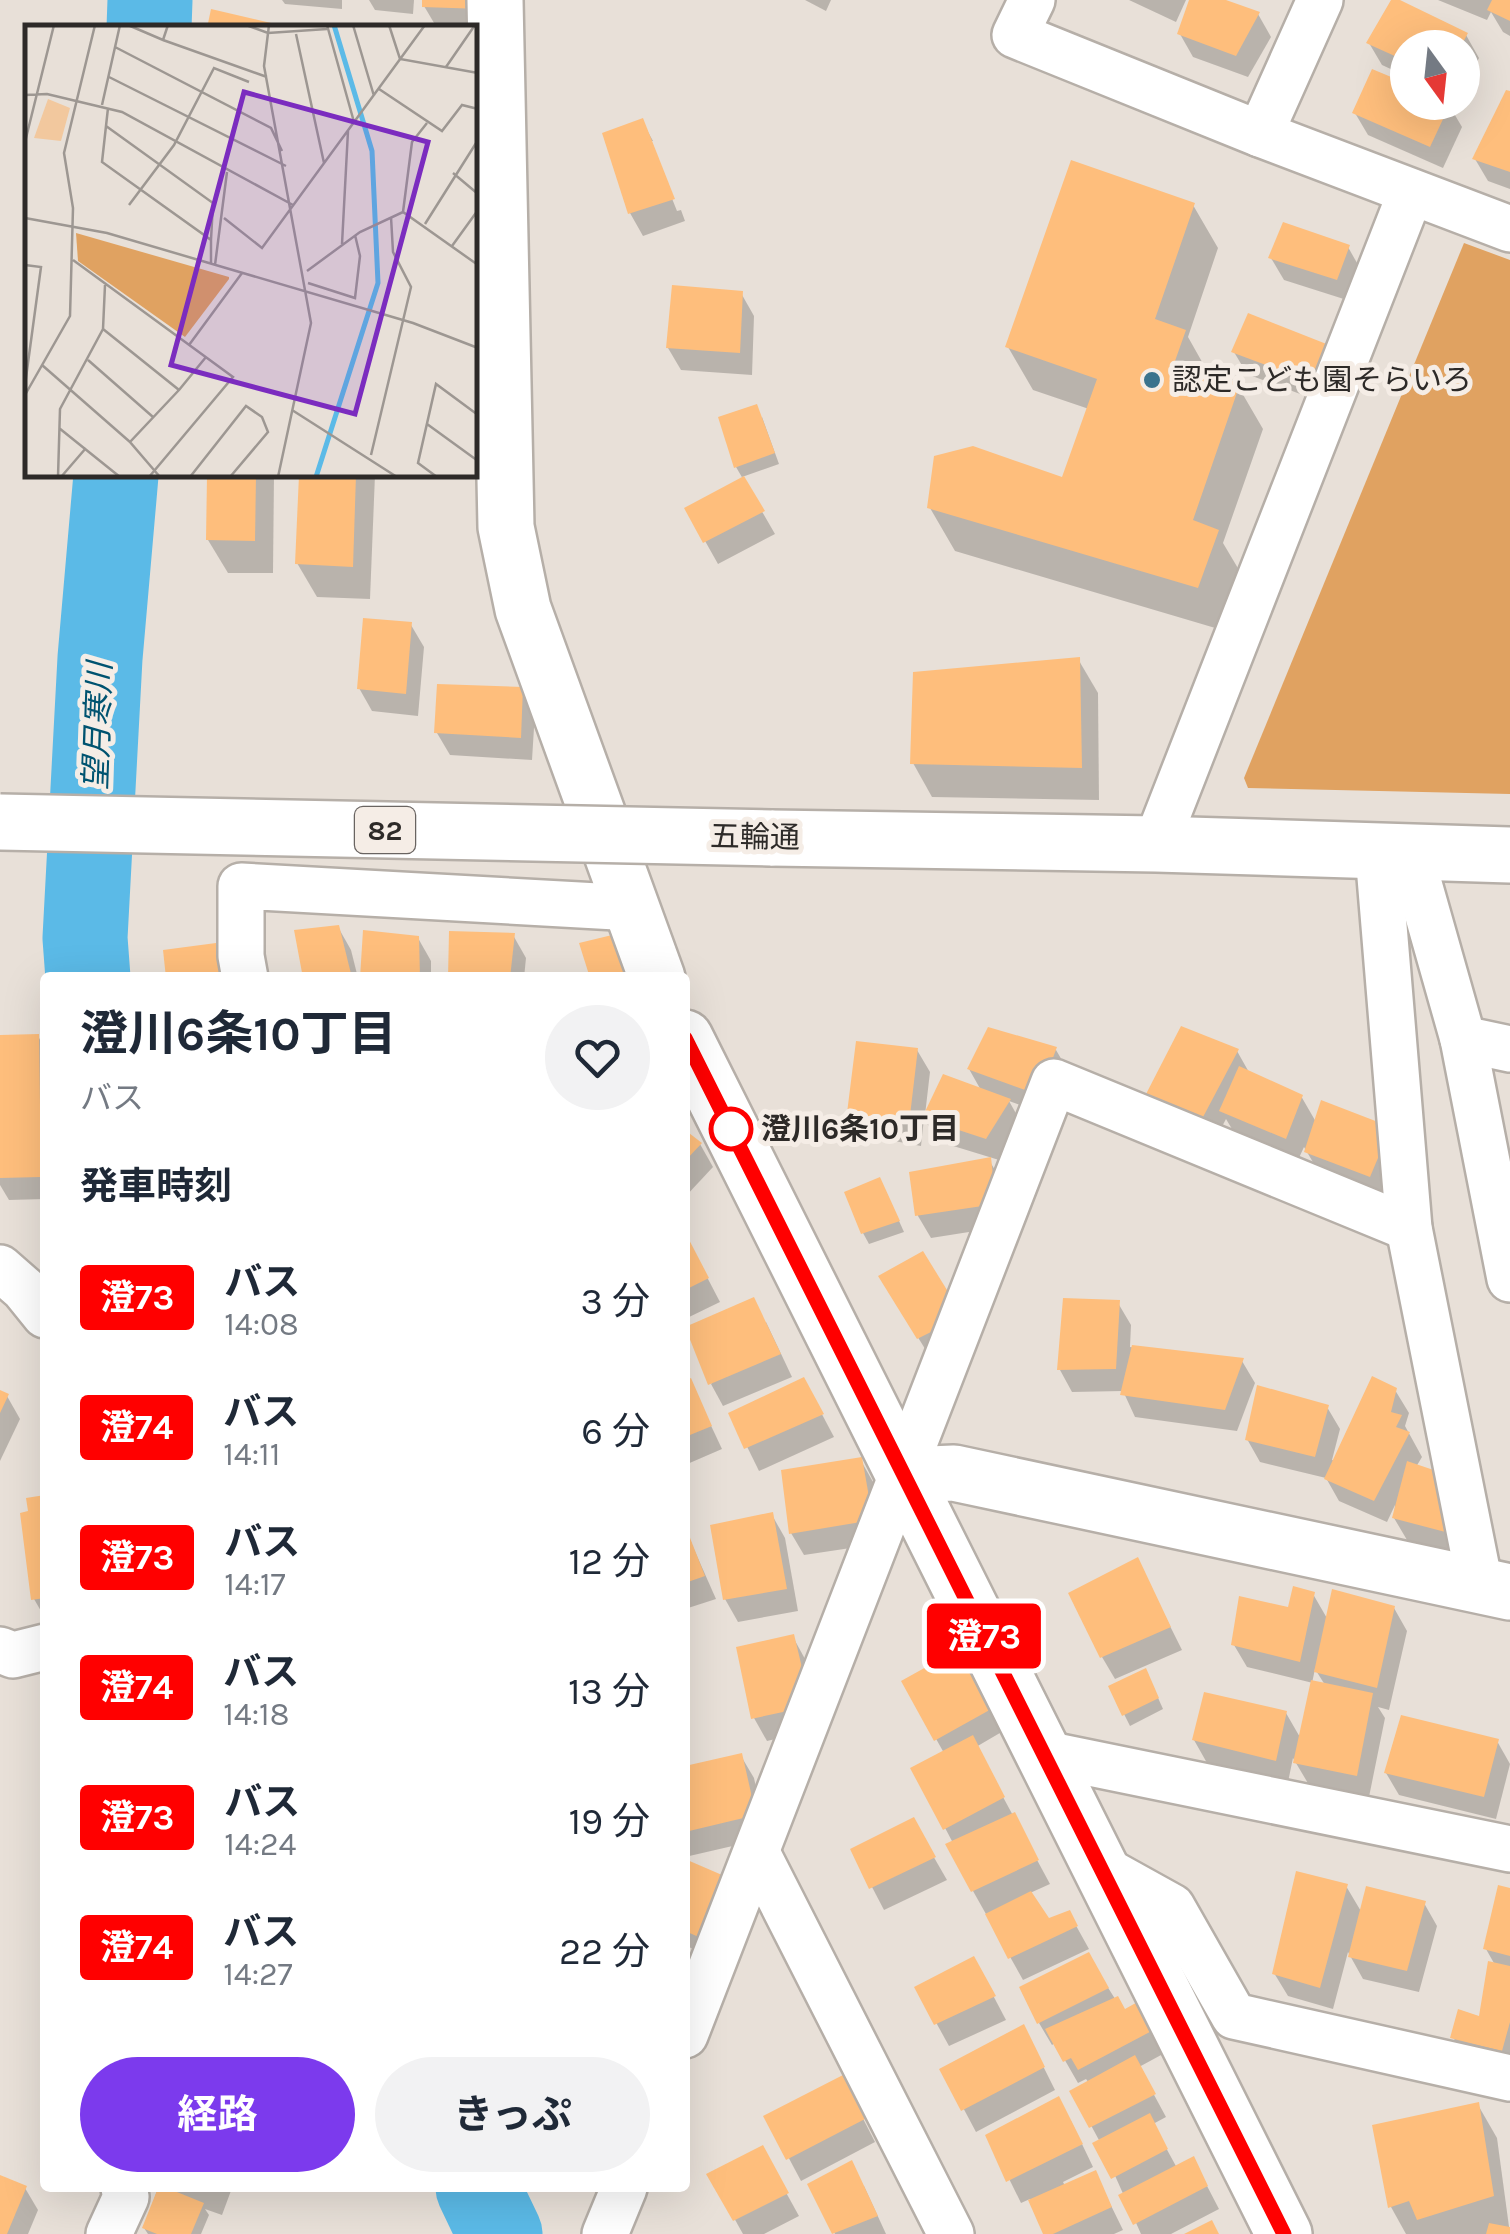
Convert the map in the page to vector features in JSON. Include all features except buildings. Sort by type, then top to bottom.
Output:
[{"type":"street","points":[[495,0],[506,527],[524,609],[655,972]]},
{"type":"street","points":[[1032,0],[1015,35],[1510,229]]},
{"type":"street","points":[[1260,134],[1320,0]]},
{"type":"street","points":[[1156,844],[1411,192]]},
{"type":"street","name":"五輪通","points":[[0,822],[1156,844],[1510,855]]},
{"type":"street","points":[[1394,852],[1463,1039],[1510,1279]]},
{"type":"street","points":[[905,1475],[954,1473],[1495,1588],[1409,1228],[1394,852]]},
{"type":"street","points":[[244,972],[241,886],[634,908]]},
{"type":"street","points":[[1463,1039],[1510,1050]]},
{"type":"street","points":[[690,1048],[1284,2234]]},
{"type":"street","points":[[690,2022],[1054,1082],[1409,1228]]},
{"type":"street","points":[[0,1268],[40,1309]]},
{"type":"street","points":[[0,1650],[13,1655],[40,1648]]},
{"type":"street","points":[[1042,1753],[1510,1849]]},
{"type":"street","points":[[757,1853],[951,2234]]},
{"type":"street","points":[[1098,1866],[1172,1907],[1234,2016],[1510,2078]]},
{"type":"street","points":[[109,2234],[126,2198],[125,2192]]},
{"type":"shaded area","points":[[1464,243],[1510,260],[1510,794],[1248,788],[1244,778]]},
{"type":"waterway","name":"望月寒川","points":[[149,25],[150,0]]},
{"type":"waterway","name":"望月寒川","points":[[88,972],[85,938],[100,658],[116,478]]},
{"type":"waterway","name":"望月寒川","points":[[480,2192],[500,2234]]},
{"type":"bus line","name":"澄73","points":[[690,1048],[1284,2234]]},
{"type":"place","name":"認定こども園そらいろ","points":[[1152,380]]},
{"type":"place","name":"澄川6条10丁目","points":[[731,1129]]}]
